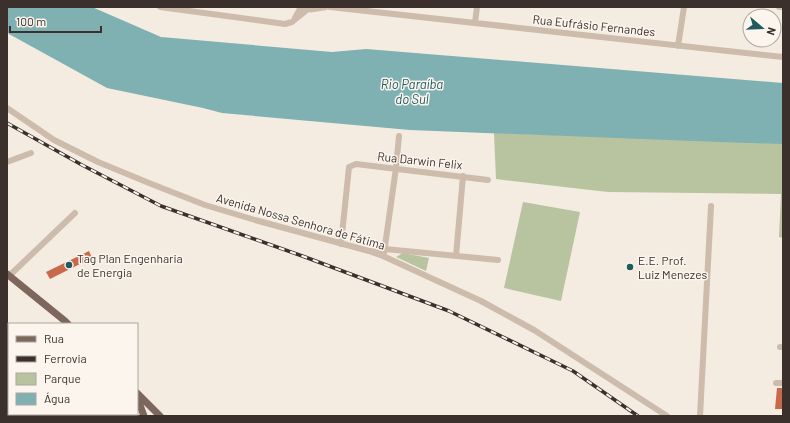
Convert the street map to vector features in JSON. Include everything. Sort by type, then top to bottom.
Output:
[{"type":"main road","points":[[8,275],[67,323]]},
{"type":"main road","points":[[138,394],[160,416]]},
{"type":"main road","points":[[138,400],[144,416]]},
{"type":"street","points":[[160,7],[285,24],[292,22],[311,8],[326,7]]},
{"type":"street","points":[[292,22],[301,7]]},
{"type":"street","name":"Rua Eufrásio Fernandes","points":[[330,7],[783,58]]},
{"type":"street","points":[[475,23],[477,7]]},
{"type":"street","points":[[678,46],[684,7]]},
{"type":"street","points":[[779,7],[783,8]]},
{"type":"street","name":"Avenida Nossa Senhora de Fátima","points":[[7,108],[54,140],[98,162],[149,183],[205,205],[369,251],[481,301],[534,330],[667,416]]},
{"type":"street","points":[[383,256],[396,168],[399,136]]},
{"type":"street","points":[[7,162],[31,153]]},
{"type":"street","name":"Rua Darwin Felix","points":[[341,244],[349,167],[356,164],[488,180]]},
{"type":"street","points":[[456,256],[463,176]]},
{"type":"street","points":[[700,416],[711,206]]},
{"type":"street","points":[[8,275],[75,213]]},
{"type":"street","points":[[369,251],[384,249],[498,260]]},
{"type":"green space","points":[[494,133],[783,143],[783,238],[779,237],[781,194],[608,192],[496,179]]},
{"type":"green space","points":[[523,202],[580,212],[561,301],[504,288]]},
{"type":"green space","points":[[403,253],[429,258],[426,271],[396,257]]},
{"type":"water","name":"Rio Paraíba do Sul","points":[[7,7],[92,7],[161,37],[332,52],[366,49],[783,83],[783,144],[410,130],[222,113],[107,88],[9,34],[7,31]]},
{"type":"building","name":"Tag Plan Engenharia de Energia","points":[[89,251],[92,258],[50,279],[46,272]]},
{"type":"building","points":[[777,388],[783,388],[783,409],[775,409]]},
{"type":"railway","points":[[7,123],[82,165],[161,206],[305,257],[449,311],[573,371],[638,416]]},
{"type":"place","name":"Tag Plan Engenharia de Energia","points":[[69,265]]},
{"type":"place","name":"E.E. Prof. Luiz Menezes","points":[[630,267]]}]
